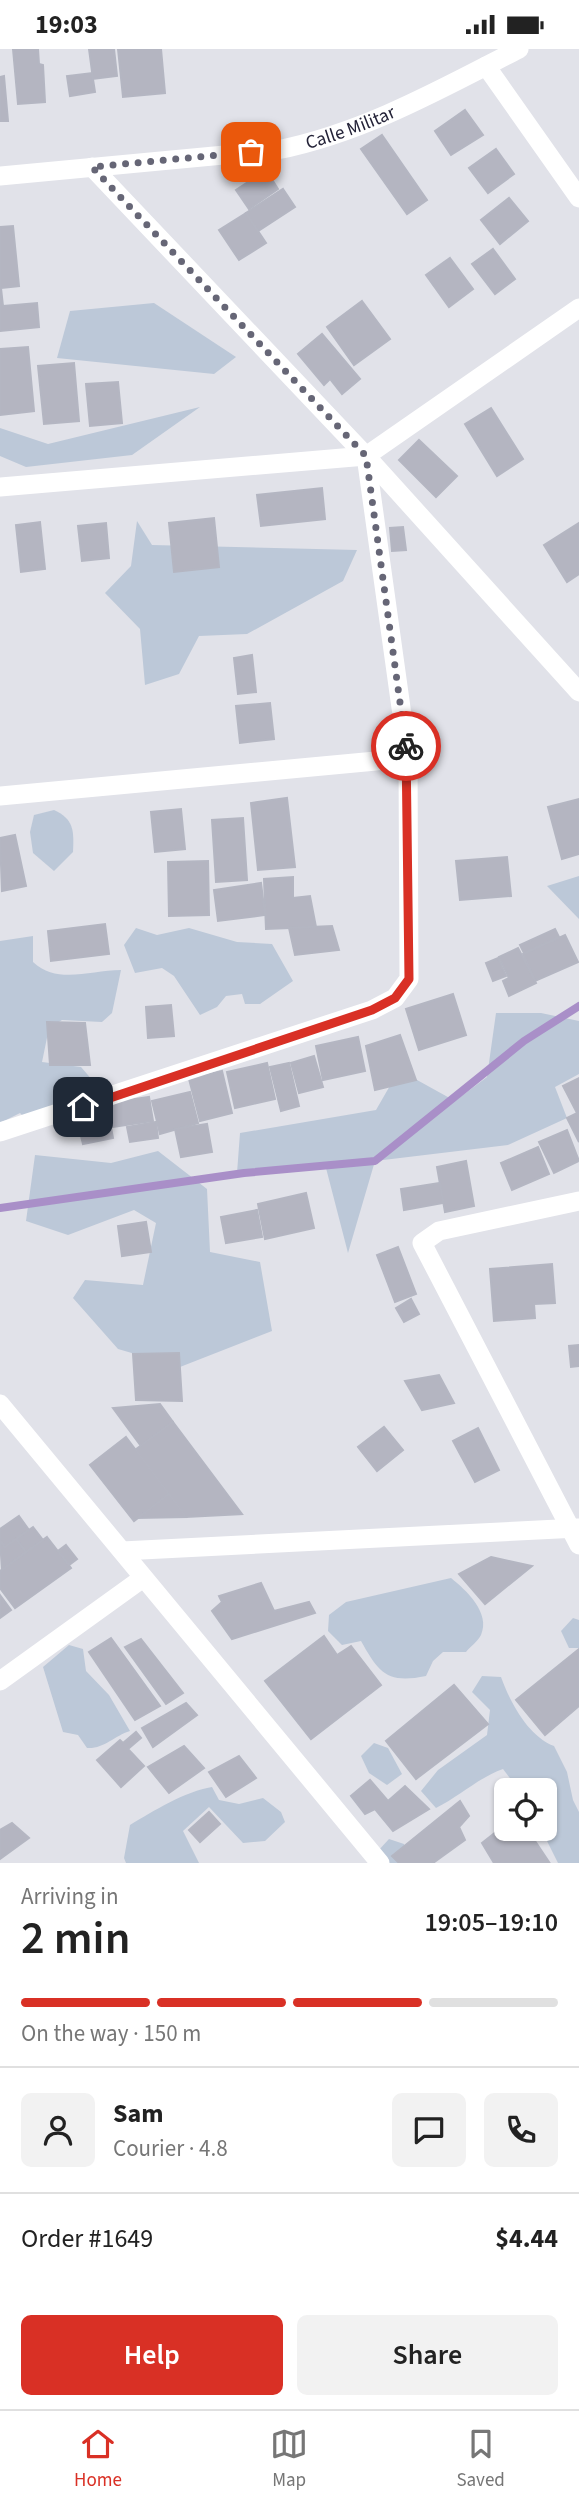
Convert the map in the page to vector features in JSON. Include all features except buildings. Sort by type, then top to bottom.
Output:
[{"type":"street","name":"Calle Militar","points":[[0,176],[277,150],[314,143],[347,133],[519,49]]},
{"type":"street","points":[[486,66],[579,198]]},
{"type":"street","points":[[92,167],[366,456],[579,692]]},
{"type":"street","points":[[0,487],[366,456],[579,307]]},
{"type":"street","points":[[0,1132],[345,1019],[395,998],[409,979],[408,758],[366,456]]},
{"type":"street","points":[[0,796],[408,758]]},
{"type":"street","points":[[122,1551],[576,1534],[422,1243],[439,1231],[579,1201]]},
{"type":"street","points":[[0,1403],[380,1863]]},
{"type":"street","points":[[0,1681],[143,1578]]},
{"type":"shaded area","points":[[154,303],[236,357],[214,374],[57,358],[70,311]]},
{"type":"shaded area","points":[[200,407],[132,455],[26,467],[0,456],[0,428],[48,444]]},
{"type":"shaded area","points":[[137,521],[152,545],[357,550],[343,581],[247,634],[199,636],[179,674],[145,685],[140,629],[105,593],[131,566]]},
{"type":"shaded area","points":[[54,810],[69,822],[73,832],[73,852],[54,871],[33,853],[30,832],[34,815]]},
{"type":"shaded area","points":[[579,876],[579,919],[547,886]]},
{"type":"shaded area","points":[[136,928],[157,935],[189,928],[237,942],[272,944],[293,981],[260,1004],[245,1004],[242,994],[226,996],[217,1007],[200,1015],[174,976],[162,968],[135,973],[124,945]]},
{"type":"shaded area","points":[[33,936],[33,962],[53,973],[75,975],[121,970],[112,1013],[102,1022],[62,1020],[49,1028],[42,1062],[81,1067],[100,1089],[99,1105],[30,1123],[20,1113],[0,1123],[0,941]]},
{"type":"shaded area","points":[[496,1013],[541,1013],[579,1021],[579,1074],[555,1087],[567,1118],[508,1145],[375,1161],[348,1253],[326,1168],[237,1173],[240,1133],[376,1110],[399,1070],[455,1101],[487,1077]]},
{"type":"shaded area","points":[[158,1151],[207,1189],[210,1252],[260,1262],[272,1331],[180,1367],[118,1349],[73,1298],[85,1280],[143,1285],[156,1223],[134,1210],[68,1235],[26,1221],[35,1155],[111,1163]]},
{"type":"shaded area","points":[[451,1578],[480,1610],[483,1619],[481,1635],[466,1652],[443,1652],[433,1661],[426,1676],[393,1677],[379,1668],[361,1641],[342,1645],[328,1631],[329,1615],[346,1602]]},
{"type":"shaded area","points":[[573,1618],[579,1620],[579,1648],[569,1648],[561,1631]]},
{"type":"shaded area","points":[[69,1645],[83,1649],[86,1671],[109,1695],[130,1731],[93,1748],[87,1748],[78,1735],[63,1732],[43,1667]]},
{"type":"shaded area","points":[[482,1676],[501,1677],[521,1717],[536,1735],[554,1746],[567,1772],[573,1800],[579,1812],[579,1863],[558,1863],[547,1841],[557,1841],[557,1778],[510,1778],[503,1769],[485,1777],[436,1808],[421,1791],[438,1770],[487,1735],[490,1710],[472,1692]]},
{"type":"shaded area","points":[[374,1743],[388,1748],[402,1774],[387,1785],[369,1773],[361,1756]]},
{"type":"shaded area","points":[[212,1787],[219,1800],[239,1804],[263,1798],[281,1812],[285,1822],[265,1841],[243,1843],[209,1807],[183,1831],[199,1863],[126,1863],[124,1858],[130,1825],[181,1797]]},
{"type":"shaded area","points":[[389,1839],[404,1844],[409,1858],[404,1863],[382,1863],[377,1852]]},
{"type":"waterway","points":[[0,1208],[244,1173],[375,1161],[524,1041],[579,1006]]},
{"type":"way so far","points":[[251,152],[92,167],[366,456],[406,746]]},
{"type":"route","points":[[83,1107],[372,1010],[395,998],[409,979],[406,746]]}]
